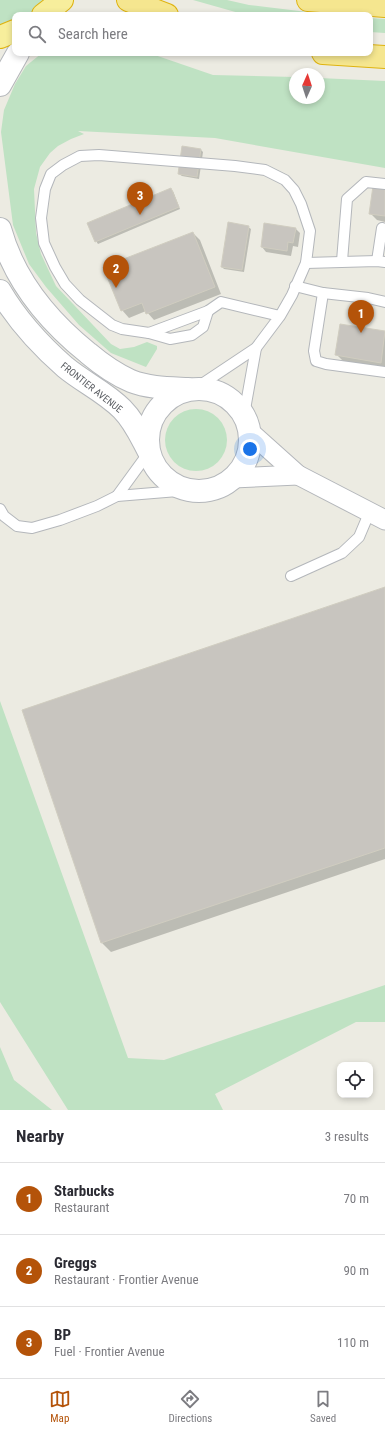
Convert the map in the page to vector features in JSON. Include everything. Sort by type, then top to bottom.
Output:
[{"type":"highway","points":[[47,12],[62,0]]},
{"type":"highway","points":[[128,0],[159,12]]},
{"type":"highway","points":[[308,0],[385,6]]},
{"type":"highway","points":[[0,36],[12,31]]},
{"type":"highway","points":[[370,56],[385,57]]},
{"type":"street","points":[[0,85],[16,56]]},
{"type":"street","points":[[0,229],[11,260],[35,300],[52,321],[78,345],[117,374],[131,381],[158,387],[210,390],[224,395],[236,403],[247,424],[298,475],[377,516]]},
{"type":"street","name":"FRONTIER AVENUE","points":[[0,291],[11,309],[25,327],[44,347],[66,368],[122,408],[136,427],[148,451]]},
{"type":"street","points":[[192,389],[173,395],[160,405],[152,418],[147,434],[148,451],[154,466],[164,477],[176,486],[190,490],[206,491],[220,486],[233,478],[247,457],[250,445],[247,424]]},
{"type":"street","points":[[233,478],[298,475]]},
{"type":"lane","points":[[192,389],[256,348],[280,316],[306,263],[310,231],[301,204],[294,190],[284,180],[265,170],[235,166],[99,155],[80,156],[63,165],[51,174],[45,189],[40,218],[44,243],[65,284],[80,300],[112,325],[122,330],[149,333],[170,339],[192,335],[202,327],[208,311]]},
{"type":"lane","points":[[342,261],[347,199],[366,182],[385,184]]},
{"type":"lane","points":[[306,263],[381,261],[382,228],[385,229]]},
{"type":"lane","points":[[295,286],[323,293],[368,298],[385,302]]},
{"type":"lane","points":[[323,293],[314,350],[316,360],[326,364],[385,372]]},
{"type":"lane","points":[[149,333],[208,311],[221,302],[280,316]]},
{"type":"lane","points":[[247,424],[256,348]]},
{"type":"lane","points":[[118,496],[148,451]]},
{"type":"lane","points":[[0,509],[4,516],[17,526],[32,528],[60,520],[97,506],[118,496],[190,490]]},
{"type":"lane","points":[[291,576],[342,553],[359,537],[377,516]]},
{"type":"green space","points":[[0,0],[62,0],[47,12],[12,12],[12,32],[0,37]]},
{"type":"green space","points":[[193,0],[227,0],[249,5],[307,12],[235,12]]},
{"type":"green space","points":[[373,18],[385,19],[385,33],[373,32]]},
{"type":"green space","points":[[38,56],[158,56],[213,75],[289,77],[289,104],[325,104],[325,78],[385,81],[385,168],[215,138],[78,131],[84,134],[58,146],[50,153],[40,167],[34,189],[36,233],[41,254],[56,286],[111,344],[120,349],[134,347],[147,342],[157,346],[157,349],[146,367],[111,353],[79,325],[46,287],[29,264],[13,225],[1,132],[4,110],[15,84],[26,66]]},
{"type":"green space","points":[[190,409],[202,409],[218,418],[225,428],[227,440],[225,452],[218,462],[202,471],[190,471],[179,466],[170,457],[165,446],[165,434],[170,423],[179,414]]},
{"type":"green space","points":[[0,701],[128,1058],[164,1060],[385,985],[385,1022],[356,1022],[215,1094],[223,1110],[68,1110],[0,1002]]},
{"type":"green space","points":[[0,1047],[14,1080],[52,1110],[0,1110]]},
{"type":"building","points":[[182,146],[201,149],[197,177],[178,174]]},
{"type":"building","points":[[373,186],[385,188],[385,216],[369,214]]},
{"type":"building","points":[[171,188],[179,207],[95,242],[87,223]]},
{"type":"building","points":[[228,222],[249,226],[242,270],[221,267]]},
{"type":"building","points":[[264,223],[296,228],[293,243],[288,242],[287,251],[261,247]]},
{"type":"building","points":[[193,232],[215,287],[146,314],[142,303],[121,311],[103,267]]},
{"type":"building","points":[[340,324],[385,331],[381,363],[335,355]]},
{"type":"building","points":[[385,587],[385,848],[101,943],[22,710]]},
{"type":"place","name":"BP","points":[[140,215]]},
{"type":"place","name":"Greggs","points":[[116,288]]},
{"type":"place","name":"Starbucks","points":[[361,333]]}]
